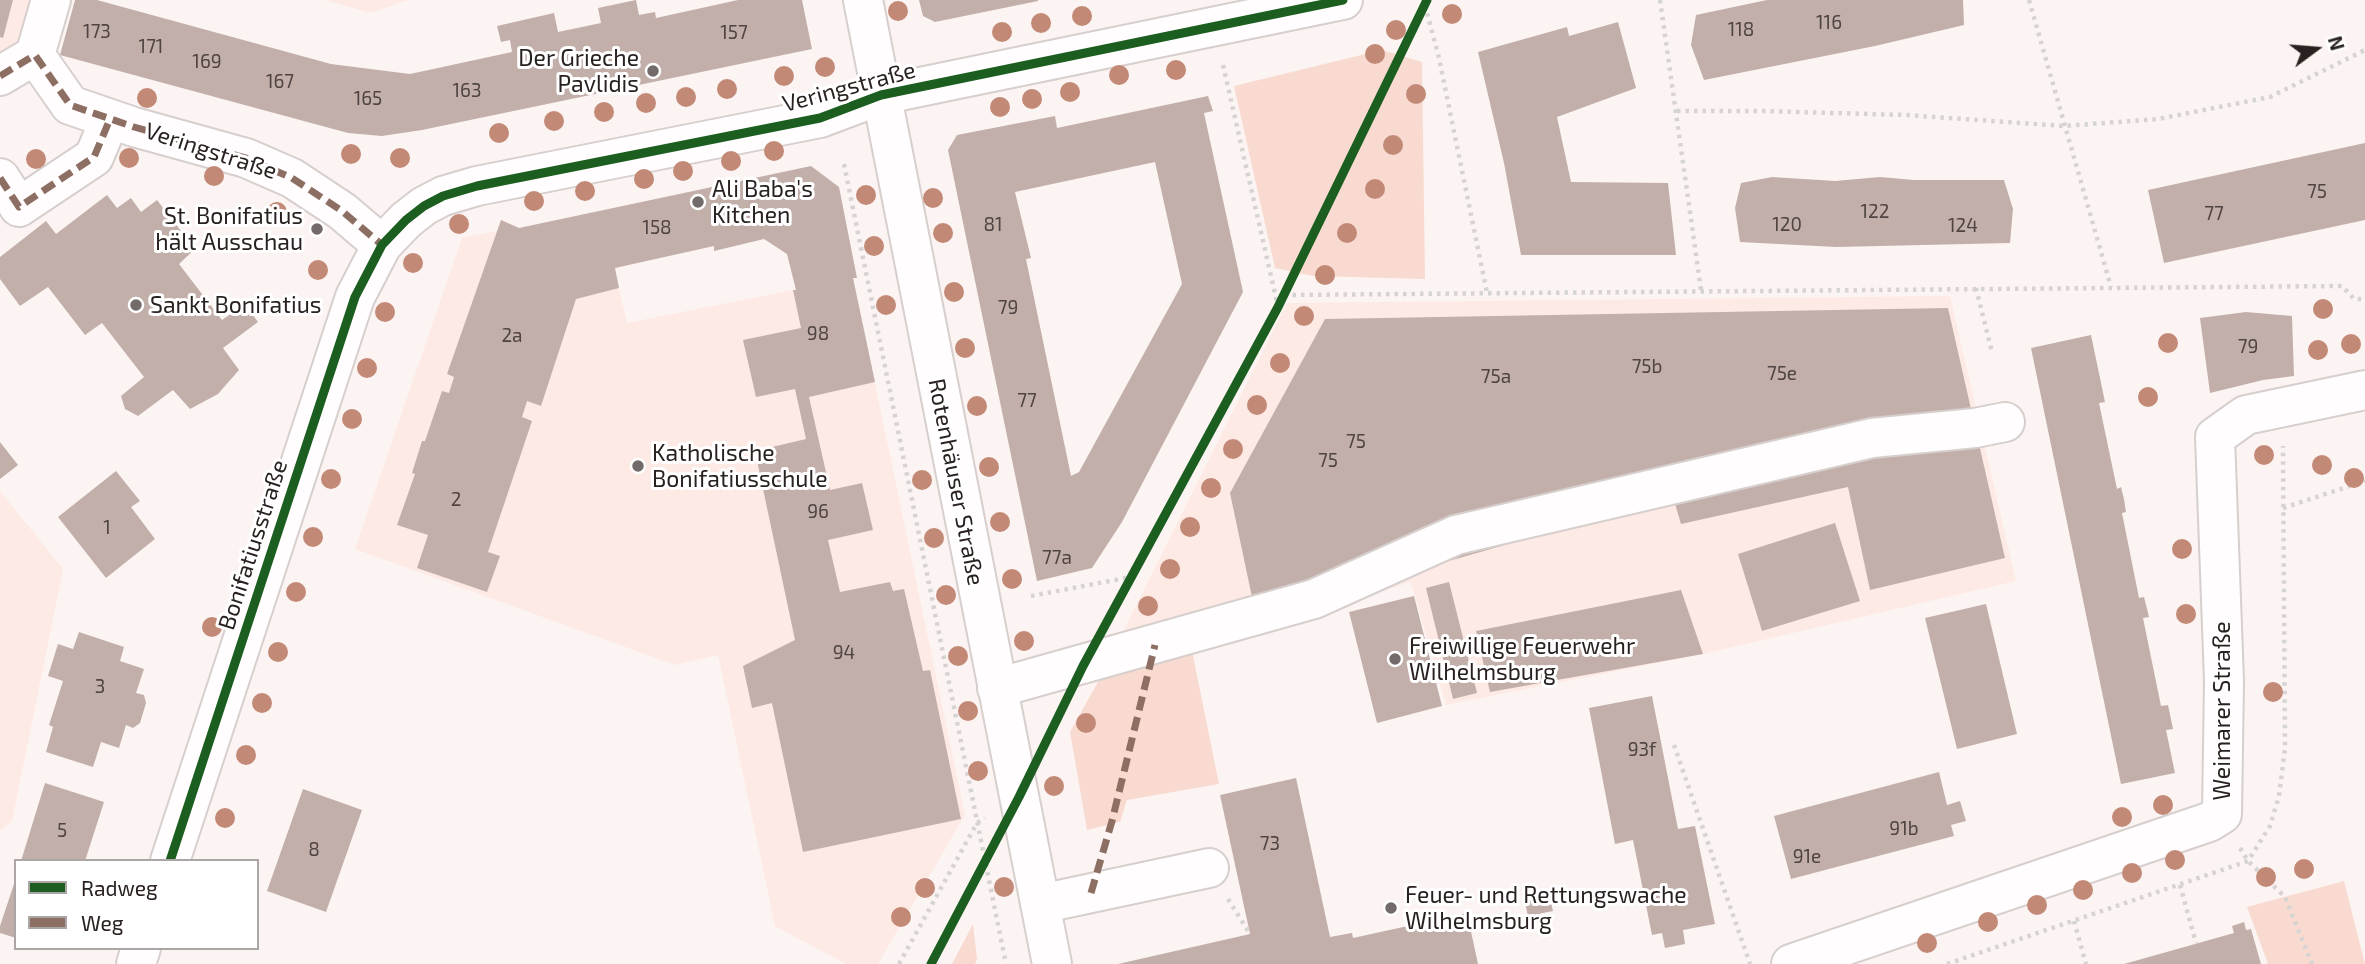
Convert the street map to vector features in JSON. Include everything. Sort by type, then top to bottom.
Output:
[{"type":"street","points":[[0,76],[35,55],[51,0]]},
{"type":"street","name":"Rotenhäuser Straße","points":[[863,0],[1052,964]]},
{"type":"street","name":"Veringstraße","points":[[35,55],[70,106],[246,158],[292,178],[321,195],[382,245],[424,206],[443,196],[477,186],[820,118],[881,95],[1343,0]]},
{"type":"street","points":[[0,178],[19,207],[94,157],[110,119]]},
{"type":"street","name":"Bonifatiusstraße","points":[[171,859],[355,297],[382,245]]},
{"type":"street","name":"Weimarer Straße","points":[[1791,964],[2209,822],[2222,814],[2224,681],[2215,437],[2246,415],[2365,390]]},
{"type":"street","points":[[997,688],[1317,610],[1456,536],[1872,438],[1975,428],[2004,422]]},
{"type":"street","points":[[1040,904],[1209,869]]},
{"type":"path","points":[[1660,0],[1701,290]]},
{"type":"path","points":[[2029,0],[2111,287]]},
{"type":"path","points":[[1419,16],[1426,2]]},
{"type":"path","points":[[1426,2],[1487,293]]},
{"type":"path","points":[[1215,26],[1278,307]]},
{"type":"path","points":[[1677,111],[1750,110],[1906,115],[2064,125],[2158,118],[2270,97],[2365,50]]},
{"type":"path","points":[[844,164],[1006,964]]},
{"type":"path","points":[[1272,318],[1290,283]]},
{"type":"path","points":[[1284,295],[2342,286],[2354,299],[2365,299]]},
{"type":"path","points":[[1976,288],[1992,352]]},
{"type":"path","points":[[1947,964],[2248,861],[2270,826],[2279,796],[2285,748],[2283,407]]},
{"type":"path","points":[[2283,508],[2365,481]]},
{"type":"path","points":[[1124,589],[1137,565]]},
{"type":"path","points":[[1031,596],[1131,577]]},
{"type":"path","points":[[1674,745],[1750,964]]},
{"type":"path","points":[[899,964],[977,823],[1018,797]]},
{"type":"path","points":[[978,874],[1018,797]]},
{"type":"path","points":[[2222,814],[2248,861],[2285,897],[2312,964]]},
{"type":"path","points":[[2180,885],[2196,943]]},
{"type":"path","points":[[2074,921],[2086,964]]},
{"type":"path","points":[[1967,957],[1969,964]]},
{"type":"shaded area","points":[[0,0],[64,0],[49,60],[0,96]]},
{"type":"shaded area","points":[[324,0],[408,0],[371,13]]},
{"type":"shaded area","points":[[1382,50],[1422,62],[1425,279],[1313,276],[1275,268],[1234,86]]},
{"type":"shaded area","name":"Katholische Bonifatiusschule","points":[[600,211],[627,323],[853,278],[965,815],[878,964],[846,964],[775,926],[718,655],[675,665],[355,549],[462,238],[497,231],[501,220],[519,228]]},
{"type":"shaded area","points":[[1950,296],[2016,581],[1703,654],[1446,705],[1411,582],[1099,680],[1287,303]]},
{"type":"shaded area","points":[[0,491],[63,569],[12,821],[0,830]]},
{"type":"shaded area","points":[[1192,651],[1219,784],[1127,800],[1120,822],[1087,830],[1070,732],[1099,680]]},
{"type":"shaded area","points":[[2344,881],[2365,964],[2268,964],[2247,907]]},
{"type":"shaded area","points":[[973,924],[977,959],[975,964],[952,964]]},
{"type":"building","points":[[0,0],[13,0],[3,38],[0,37]]},
{"type":"building","points":[[75,0],[97,0],[331,64],[410,74],[512,52],[510,40],[501,42],[497,26],[554,13],[558,32],[601,23],[598,8],[636,0],[639,15],[655,12],[656,18],[738,0],[802,0],[812,49],[382,136],[348,133],[60,55]]},
{"type":"building","points":[[919,0],[1038,1],[935,22],[923,16]]},
{"type":"building","points":[[1767,0],[1963,0],[1964,25],[1875,46],[1704,80],[1691,45],[1696,15]]},
{"type":"building","points":[[1618,22],[1636,88],[1557,117],[1571,182],[1668,183],[1676,255],[1521,255],[1504,163],[1478,52],[1567,27],[1569,36]]},
{"type":"building","points":[[1208,96],[1213,111],[1204,113],[1243,292],[1122,522],[1092,568],[1037,581],[948,150],[957,135],[1055,116],[1057,128]],"holes":[[[1155,162],[1182,284],[1079,472],[1071,476],[1026,259],[1031,258],[1015,192]]]},
{"type":"building","points":[[2365,143],[2365,220],[2164,263],[2148,190]]},
{"type":"building","points":[[811,166],[839,187],[857,278],[853,278],[875,382],[809,397],[830,490],[862,483],[873,530],[828,540],[840,592],[890,582],[893,591],[904,589],[923,671],[930,670],[961,819],[803,852],[772,703],[752,708],[743,666],[795,640],[755,451],[806,439],[795,389],[756,397],[743,340],[801,328],[793,290],[796,290],[787,254],[764,239],[714,251],[714,246],[615,268],[619,288],[576,299],[541,406],[527,401],[522,417],[532,421],[488,552],[500,556],[487,592],[417,568],[428,535],[397,525],[415,474],[412,473],[422,441],[425,441],[442,391],[449,393],[454,377],[447,374],[501,220],[519,228]]},
{"type":"building","points":[[1772,177],[1835,181],[1880,177],[1914,180],[2004,180],[2013,209],[2010,243],[1836,247],[1740,242],[1735,208],[1741,183]]},
{"type":"building","name":"Sankt Bonifatius","points":[[107,195],[117,208],[131,198],[141,212],[157,200],[195,249],[179,264],[222,320],[245,304],[258,322],[223,348],[239,370],[218,394],[190,409],[173,390],[138,416],[125,409],[121,396],[144,377],[102,323],[85,335],[48,287],[20,306],[0,279],[0,257],[46,221],[56,234]]},
{"type":"building","points":[[1948,308],[2005,558],[1870,590],[1848,487],[1681,524],[1673,497],[1256,616],[1230,493],[1325,319]]},
{"type":"building","points":[[2246,312],[2292,316],[2294,376],[2263,380],[2210,393],[2200,318]]},
{"type":"building","points":[[2091,335],[2105,402],[2099,403],[2117,489],[2121,487],[2124,499],[2126,512],[2122,513],[2139,598],[2144,597],[2149,617],[2143,618],[2161,706],[2168,705],[2173,729],[2166,730],[2175,773],[2121,784],[2031,348]]},
{"type":"building","points":[[0,442],[18,465],[0,479]]},
{"type":"building","points":[[116,471],[140,501],[131,507],[155,539],[106,578],[58,517]]},
{"type":"building","points":[[1835,523],[1860,601],[1762,631],[1738,554]]},
{"type":"building","points":[[1449,582],[1477,693],[1453,699],[1426,588]]},
{"type":"building","points":[[1681,590],[1703,654],[1490,692],[1476,631]]},
{"type":"building","name":"Freiwillige Feuerwehr Wilhelmsburg","points":[[1414,596],[1442,706],[1377,723],[1349,612]]},
{"type":"building","points":[[1986,604],[2017,734],[1957,749],[1925,618]]},
{"type":"building","points":[[79,632],[124,647],[120,661],[144,669],[136,693],[144,695],[146,703],[140,723],[133,728],[126,725],[119,748],[101,742],[93,767],[46,752],[53,727],[49,725],[63,681],[48,676],[58,644],[73,649]]},
{"type":"building","points":[[1652,696],[1678,829],[1695,826],[1715,924],[1683,930],[1685,944],[1665,948],[1662,933],[1652,935],[1633,840],[1615,844],[1589,708]]},
{"type":"building","points":[[1939,772],[1947,805],[1960,801],[1966,821],[1951,825],[1954,836],[1791,879],[1774,816]]},
{"type":"building","points":[[1296,778],[1330,937],[1352,933],[1353,938],[1467,913],[1478,964],[1118,964],[1250,934],[1220,795]]},
{"type":"building","points":[[45,783],[104,802],[86,859],[22,859]]},
{"type":"building","points":[[303,789],[362,810],[326,912],[267,891]]},
{"type":"building","points":[[14,884],[14,937],[0,933]]},
{"type":"building","points":[[1549,894],[1553,911],[1528,916],[1524,898]]},
{"type":"building","points":[[2244,922],[2246,930],[2251,929],[2261,964],[2124,964],[2234,933],[2232,926]]},
{"type":"marked path","points":[[0,76],[35,55],[70,105],[134,127],[246,158],[292,178],[342,211],[382,245]]},
{"type":"marked path","points":[[0,178],[19,207],[94,157],[110,119]]},
{"type":"marked path","points":[[1091,893],[1112,821],[1155,645]]},
{"type":"cycle path","points":[[171,859],[355,297],[382,245],[424,206],[443,196],[477,186],[820,118],[881,95],[1343,0]]},
{"type":"cycle path","points":[[931,964],[1019,797],[1083,666],[1278,307],[1427,0]]},
{"type":"place","name":"Der Grieche Pavlidis","points":[[653,71]]},
{"type":"place","name":"Ali Baba's Kitchen","points":[[698,202]]},
{"type":"place","name":"St. Bonifatius hält Ausschau","points":[[317,229]]},
{"type":"place","name":"Sankt Bonifatius","points":[[136,305]]},
{"type":"place","name":"Katholische Bonifatiusschule","points":[[638,466]]},
{"type":"place","name":"Freiwillige Feuerwehr Wilhelmsburg","points":[[1395,659]]},
{"type":"place","name":"Feuer- und Rettungswache Wilhelmsburg","points":[[1391,908]]}]
